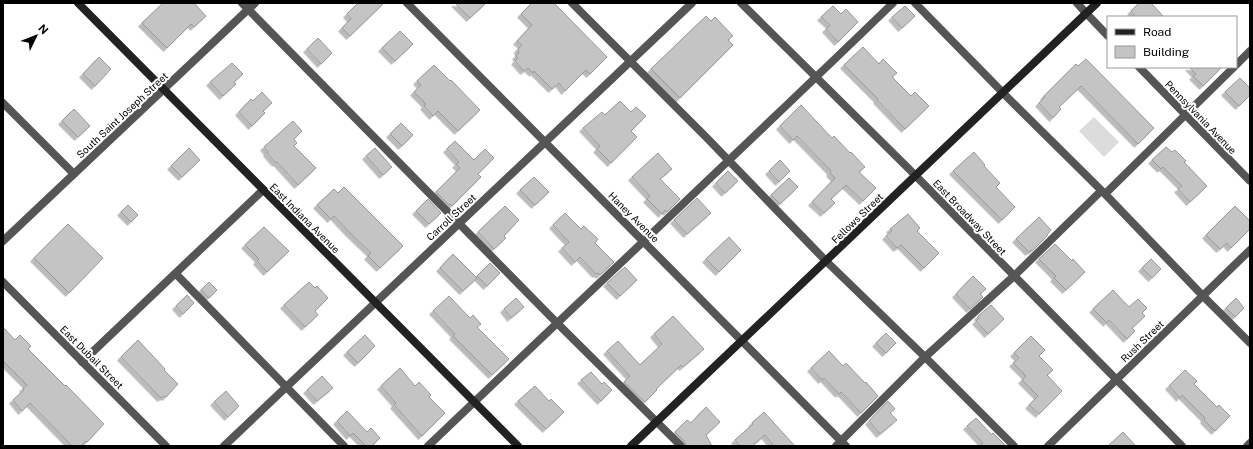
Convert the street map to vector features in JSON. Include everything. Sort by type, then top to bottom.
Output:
[{"type":"street","name":"East Indiana Avenue","points":[[78,3],[518,446]]},
{"type":"street","name":"South Saint Joseph Street","points":[[3,241],[164,89],[246,6],[255,3]]},
{"type":"street","name":"Haney Avenue","points":[[407,3],[742,341],[841,444]]},
{"type":"street","points":[[572,3],[826,261],[926,357],[1014,446]]},
{"type":"street","name":"Carroll Street","points":[[224,446],[692,3]]},
{"type":"street","name":"East Broadway Street","points":[[741,3],[916,176],[1182,446]]},
{"type":"street","points":[[428,446],[557,322],[644,242],[893,3]]},
{"type":"street","points":[[915,3],[1103,192],[1250,343]]},
{"type":"street","points":[[1077,3],[1107,35]]},
{"type":"street","name":"Fellows Street","points":[[630,446],[1097,3]]},
{"type":"street","points":[[246,6],[681,446]]},
{"type":"street","points":[[1237,64],[1250,51]]},
{"type":"street","name":"Pennsylvania Avenue","points":[[1140,68],[1250,182]]},
{"type":"street","points":[[841,444],[926,357],[1014,276],[1233,68]]},
{"type":"street","points":[[3,103],[74,174]]},
{"type":"street","points":[[82,362],[264,190]]},
{"type":"street","name":"Rush Street","points":[[1048,446],[1250,250]]},
{"type":"street","points":[[176,274],[344,446]]},
{"type":"street","name":"East Dubail Street","points":[[3,282],[166,446]]},
{"type":"street","points":[[1247,446],[1250,443]]},
{"type":"shaded area","points":[[1094,117],[1119,142],[1104,157],[1079,131]]},
{"type":"building","points":[[163,3],[194,3],[206,16],[194,27],[191,24],[167,48],[142,23]]},
{"type":"building","points":[[358,3],[384,3],[350,36],[342,28],[351,19],[347,14]]},
{"type":"building","points":[[455,3],[486,3],[470,18]]},
{"type":"building","points":[[532,3],[554,3],[607,57],[590,74],[586,70],[565,91],[559,83],[552,89],[534,71],[533,73],[528,68],[524,71],[515,61],[518,58],[516,56],[519,53],[518,49],[522,45],[517,41],[532,25],[521,14]]},
{"type":"building","points":[[1139,3],[1151,3],[1163,16],[1135,16],[1131,11]]},
{"type":"building","points":[[833,6],[841,14],[846,9],[858,22],[838,42],[826,29],[830,25],[821,17]]},
{"type":"building","points":[[905,6],[915,16],[902,28],[892,17]]},
{"type":"building","points":[[706,16],[711,21],[715,17],[733,36],[728,40],[733,45],[680,98],[651,69]]},
{"type":"building","points":[[400,31],[413,44],[395,61],[382,48]]},
{"type":"building","points":[[318,38],[332,53],[321,64],[307,49]]},
{"type":"building","points":[[863,47],[879,64],[883,59],[897,73],[892,77],[911,96],[915,92],[929,106],[905,129],[844,65]]},
{"type":"building","points":[[99,57],[111,69],[95,86],[83,74]]},
{"type":"building","points":[[1086,59],[1154,128],[1138,144],[1081,86],[1059,107],[1061,109],[1053,118],[1039,103],[1076,64],[1078,66]]},
{"type":"building","points":[[232,63],[243,74],[234,82],[236,84],[223,96],[210,82]]},
{"type":"building","points":[[434,65],[480,110],[458,131],[438,111],[433,116],[424,106],[426,104],[414,92],[421,85],[417,81]]},
{"type":"building","points":[[1190,68],[1221,68],[1203,86],[1193,76],[1196,74]]},
{"type":"building","points":[[1240,78],[1250,88],[1250,95],[1239,106],[1225,92]]},
{"type":"building","points":[[262,92],[272,103],[263,111],[265,113],[252,126],[239,112],[251,99],[253,101]]},
{"type":"building","points":[[620,101],[631,112],[636,107],[646,116],[631,131],[637,137],[611,163],[597,149],[600,146],[583,128],[602,112],[605,115]]},
{"type":"building","points":[[801,105],[832,138],[834,136],[865,167],[859,172],[876,188],[863,201],[846,185],[831,199],[835,203],[824,213],[812,202],[835,178],[830,173],[831,171],[797,136],[793,140],[780,126]]},
{"type":"building","points":[[74,109],[90,126],[78,137],[62,121]]},
{"type":"building","points":[[293,121],[302,131],[294,139],[297,143],[294,146],[316,168],[298,185],[267,153],[268,152],[264,147]]},
{"type":"building","points":[[401,123],[413,135],[402,146],[390,134]]},
{"type":"building","points":[[455,141],[474,160],[485,149],[494,158],[478,174],[481,177],[452,206],[450,204],[449,205],[436,192],[460,168],[456,164],[459,162],[447,149]]},
{"type":"building","points":[[1166,147],[1172,152],[1175,150],[1186,161],[1184,162],[1207,186],[1190,202],[1178,189],[1182,186],[1163,167],[1161,169],[1152,160]]},
{"type":"building","points":[[189,148],[200,160],[182,177],[171,166]]},
{"type":"building","points":[[375,148],[392,167],[383,175],[366,156]]},
{"type":"building","points":[[974,152],[985,165],[984,166],[1000,183],[996,187],[1015,207],[1002,220],[953,171]]},
{"type":"building","points":[[658,153],[672,169],[660,179],[680,199],[667,212],[665,210],[662,214],[647,199],[650,196],[632,177]]},
{"type":"building","points":[[780,160],[790,171],[779,182],[769,171]]},
{"type":"building","points":[[728,171],[738,181],[725,193],[716,183]]},
{"type":"building","points":[[534,177],[549,192],[535,205],[520,190]]},
{"type":"building","points":[[789,178],[798,187],[780,204],[771,195]]},
{"type":"building","points":[[344,187],[403,246],[380,268],[368,256],[371,253],[334,216],[331,219],[317,205],[334,189],[338,193]]},
{"type":"building","points":[[697,198],[711,213],[687,234],[674,220]]},
{"type":"building","points":[[428,199],[441,213],[429,224],[416,211]]},
{"type":"building","points":[[128,205],[138,215],[131,222],[121,212]]},
{"type":"building","points":[[505,206],[519,220],[504,236],[506,238],[494,249],[478,232]]},
{"type":"building","points":[[1235,206],[1250,221],[1250,229],[1231,248],[1227,243],[1220,249],[1206,235]]},
{"type":"building","points":[[565,213],[581,229],[584,226],[598,239],[595,243],[614,262],[600,275],[598,273],[596,274],[580,257],[575,262],[562,248],[569,242],[553,225]]},
{"type":"building","points":[[908,214],[920,228],[917,231],[939,253],[924,268],[901,245],[897,248],[886,236],[892,231],[890,229]]},
{"type":"building","points":[[1039,217],[1051,230],[1032,251],[1031,250],[1029,252],[1016,239]]},
{"type":"building","points":[[68,224],[103,258],[69,293],[34,258]]},
{"type":"building","points":[[264,227],[289,251],[267,272],[257,261],[259,259],[245,245]]},
{"type":"building","points":[[729,237],[741,250],[719,272],[706,259]]},
{"type":"building","points":[[1055,244],[1072,261],[1073,259],[1085,272],[1066,290],[1054,278],[1056,276],[1039,259]]},
{"type":"building","points":[[453,254],[477,278],[463,291],[440,268]]},
{"type":"building","points":[[1151,259],[1161,269],[1152,278],[1142,268]]},
{"type":"building","points":[[490,263],[500,273],[487,286],[477,276]]},
{"type":"building","points":[[625,267],[637,280],[620,296],[607,283]]},
{"type":"building","points":[[973,276],[986,289],[980,294],[983,297],[970,309],[956,294]]},
{"type":"building","points":[[209,282],[217,290],[209,298],[201,290]]},
{"type":"building","points":[[309,282],[315,288],[317,286],[328,298],[315,311],[318,315],[305,327],[284,305]]},
{"type":"building","points":[[1113,290],[1129,307],[1138,299],[1147,308],[1142,313],[1145,316],[1132,328],[1135,331],[1127,339],[1109,320],[1107,323],[1093,309]]},
{"type":"building","points":[[187,295],[194,303],[183,314],[176,306]]},
{"type":"building","points":[[449,296],[470,318],[473,315],[481,324],[477,327],[509,359],[492,375],[453,336],[455,334],[433,311]]},
{"type":"building","points":[[516,298],[524,307],[511,318],[504,309]]},
{"type":"building","points":[[1236,298],[1244,308],[1235,317],[1226,308]]},
{"type":"building","points":[[991,305],[1004,319],[988,334],[976,321],[979,318],[978,316]]},
{"type":"building","points":[[673,316],[704,349],[683,367],[681,365],[645,402],[624,382],[630,376],[607,351],[618,341],[640,365],[662,344],[654,334]]},
{"type":"building","points":[[3,327],[15,340],[20,335],[31,346],[28,349],[104,424],[87,442],[86,441],[81,446],[72,446],[30,403],[22,411],[13,400],[24,390],[23,388],[27,385],[3,361]]},
{"type":"building","points":[[886,333],[896,343],[886,353],[876,343]]},
{"type":"building","points":[[365,335],[375,346],[358,363],[347,352]]},
{"type":"building","points":[[1031,336],[1045,350],[1039,356],[1053,370],[1047,375],[1062,391],[1039,414],[1029,405],[1038,396],[1022,380],[1026,376],[1013,363],[1019,358],[1014,353]]},
{"type":"building","points":[[138,340],[178,384],[166,397],[164,396],[161,398],[121,357]]},
{"type":"building","points":[[829,351],[843,366],[846,363],[878,396],[861,413],[841,392],[839,394],[824,378],[822,380],[811,368]]},
{"type":"building","points":[[400,368],[415,386],[419,382],[431,395],[429,397],[445,413],[422,436],[394,405],[396,403],[381,386]]},
{"type":"building","points":[[1185,370],[1197,381],[1194,384],[1217,407],[1219,405],[1230,416],[1215,431],[1204,420],[1205,418],[1182,395],[1180,398],[1169,386]]},
{"type":"building","points":[[591,372],[602,384],[604,382],[612,390],[601,401],[581,380]]},
{"type":"building","points":[[322,376],[333,388],[317,401],[307,390]]},
{"type":"building","points":[[535,386],[549,401],[551,399],[564,412],[546,429],[518,401]]},
{"type":"building","points":[[226,391],[239,406],[228,417],[214,402]]},
{"type":"building","points":[[888,401],[895,409],[890,413],[897,420],[880,434],[869,421]]},
{"type":"building","points":[[706,407],[720,422],[706,435],[712,446],[686,446],[685,442],[675,432],[687,420],[691,423]]},
{"type":"building","points":[[347,411],[367,432],[371,428],[380,438],[372,446],[366,446],[353,433],[350,436],[337,421]]},
{"type":"building","points":[[764,412],[795,446],[774,446],[765,435],[752,446],[740,446],[735,440]]},
{"type":"building","points":[[976,418],[992,435],[993,433],[1006,446],[980,446],[983,443],[967,426]]},
{"type":"building","points":[[1123,432],[1136,446],[1108,446]]}]
